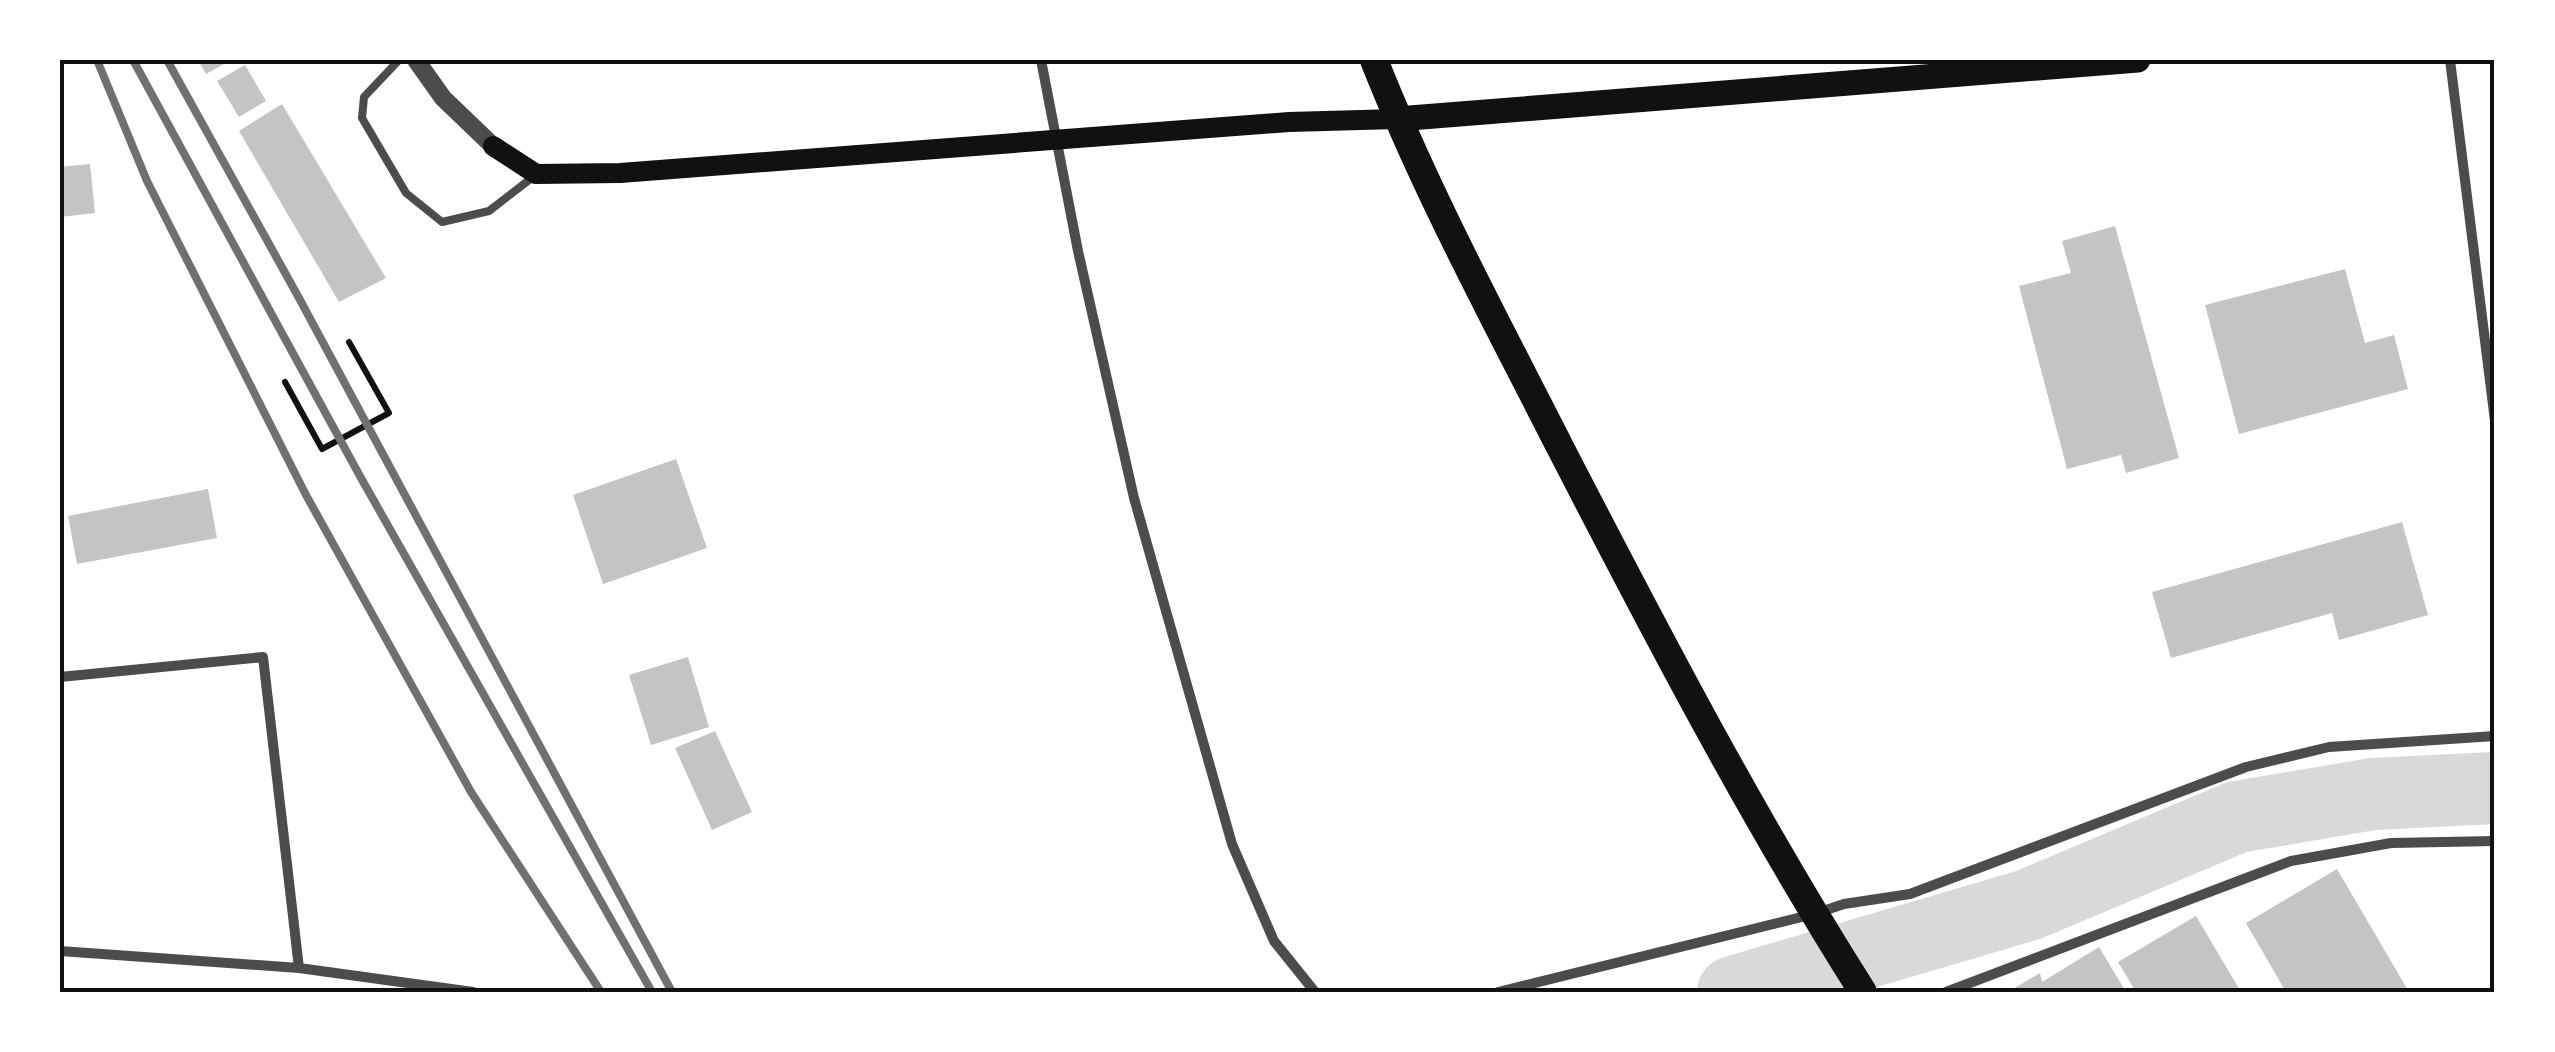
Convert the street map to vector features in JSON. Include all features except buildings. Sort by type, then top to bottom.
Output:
[{"type":"highway","points":[[1374,60],[1441,214],[1599,521],[1705,723],[1862,992]]},
{"type":"main road","points":[[493,146],[536,174],[620,173],[1289,122],[1397,119],[2068,62],[2138,60]]},
{"type":"street","points":[[416,60],[443,98],[493,146]]},
{"type":"street","points":[[1041,60],[1078,251],[1134,498],[1232,844],[1274,942],[1315,992]]},
{"type":"street","points":[[2450,60],[2495,421]]},
{"type":"street","points":[[60,678],[262,658],[299,968]]},
{"type":"street","points":[[1498,992],[1817,920],[1844,904],[1910,894],[2246,767],[2329,747],[2495,736]]},
{"type":"street","points":[[1946,992],[2291,861],[2391,844],[2495,841]]},
{"type":"street","points":[[60,951],[299,968],[473,992]]},
{"type":"lane","points":[[399,60],[364,96],[362,118],[406,192],[442,222],[488,211],[536,174]]},
{"type":"path","points":[[284,382],[322,449],[389,413],[350,342]]},
{"type":"waterway","points":[[1733,992],[2028,905],[2237,817],[2373,794],[2495,788]]},
{"type":"railway","points":[[97,60],[147,181],[306,495],[471,792],[601,992]]},
{"type":"railway","points":[[133,60],[361,478],[652,992]]},
{"type":"railway","points":[[167,60],[672,992]]}]
